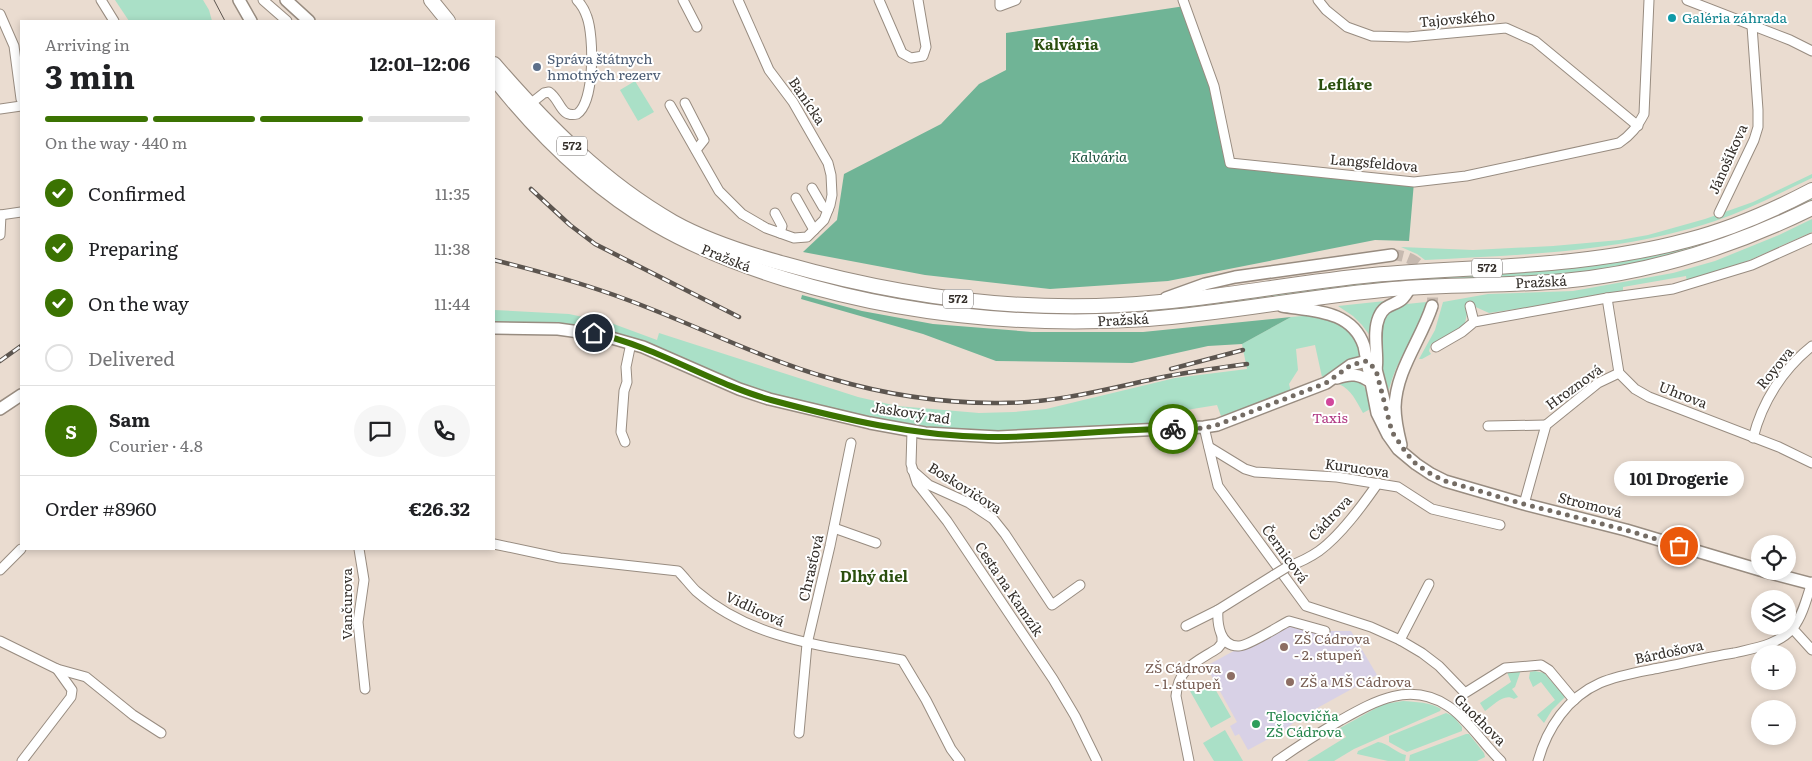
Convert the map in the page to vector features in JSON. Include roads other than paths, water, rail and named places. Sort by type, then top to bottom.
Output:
[{"type":"main road","points":[[431,0],[447,20]]},
{"type":"main road","points":[[442,0],[458,20]]},
{"type":"main road","name":"Pražská","points":[[495,65],[530,104],[576,149],[614,182],[644,204],[685,228],[767,259],[851,281],[955,299],[1062,306],[1152,303],[1222,296],[1372,276],[1539,264],[1630,253],[1688,240],[1720,230],[1772,210],[1812,190]]},
{"type":"main road","name":"Pražská","points":[[495,79],[539,130],[575,165],[606,190],[653,223],[718,256],[809,286],[875,302],[912,309],[1021,320],[1094,322],[1153,318],[1335,295],[1410,288],[1560,281],[1639,270],[1724,246],[1812,208]]},
{"type":"street","points":[[101,0],[113,20]]},
{"type":"street","points":[[239,0],[250,20]]},
{"type":"street","points":[[263,0],[286,20]]},
{"type":"street","points":[[286,0],[308,20]]},
{"type":"street","points":[[530,104],[544,93],[549,92],[557,98],[562,109],[567,114],[577,114],[582,109],[591,75],[592,55],[588,18],[577,0]]},
{"type":"street","points":[[683,0],[697,27]]},
{"type":"street","name":"Banícka","points":[[738,0],[769,70],[793,102],[828,162],[832,185],[830,205],[824,220],[814,230]]},
{"type":"street","points":[[879,0],[902,53],[911,58],[923,56],[926,47],[918,0]]},
{"type":"street","points":[[1000,0],[1000,6],[1016,0]]},
{"type":"street","name":"Langsfeldova","points":[[1184,0],[1214,86],[1230,163],[1414,182],[1466,176],[1619,143],[1638,126]]},
{"type":"street","name":"Tajovského","points":[[1318,0],[1326,10],[1347,28],[1372,36],[1408,37],[1506,28],[1535,41],[1638,126]]},
{"type":"street","points":[[1638,126],[1644,114],[1649,0]]},
{"type":"street","points":[[1687,0],[1790,40],[1812,51]]},
{"type":"street","points":[[0,14],[14,46],[20,91]]},
{"type":"street","name":"Jánošíkova","points":[[1719,212],[1758,128],[1752,26]]},
{"type":"street","points":[[685,103],[704,140],[696,150]]},
{"type":"street","points":[[670,105],[719,191],[731,204],[753,221],[794,238],[807,236],[814,230],[796,198]]},
{"type":"street","points":[[0,109],[20,106]]},
{"type":"street","points":[[812,188],[822,207],[828,210]]},
{"type":"street","points":[[0,235],[1,215],[20,212]]},
{"type":"street","points":[[775,213],[782,226],[780,233]]},
{"type":"street","points":[[1436,347],[1462,332],[1474,322],[1607,298],[1673,289],[1752,265],[1812,238]]},
{"type":"street","points":[[1152,303],[1205,284],[1235,277],[1392,255]]},
{"type":"street","points":[[1371,382],[1376,370],[1375,343],[1379,316],[1385,308],[1403,298],[1410,288]]},
{"type":"street","points":[[1607,298],[1619,373]]},
{"type":"street","name":"Stromová","points":[[1270,304],[1326,312],[1338,316],[1357,332],[1362,341],[1367,361],[1377,413],[1388,435],[1398,450],[1416,464],[1445,481],[1524,504],[1626,530],[1751,568]]},
{"type":"street","points":[[1401,445],[1395,413],[1396,394],[1432,306]]},
{"type":"street","points":[[1470,306],[1474,322]]},
{"type":"street","name":"Jaskový rad","points":[[495,328],[576,330],[601,334],[648,349],[739,389],[769,399],[912,431],[988,437],[1204,428],[1264,408],[1350,374],[1363,377],[1371,382]]},
{"type":"street","points":[[625,442],[621,432],[624,391],[627,382],[626,368],[631,343]]},
{"type":"street","name":"Royova","points":[[1753,438],[1766,402],[1774,388],[1812,346]]},
{"type":"street","points":[[1367,361],[1376,370]]},
{"type":"street","name":"Jaskový rad","points":[[1331,380],[1351,365],[1367,361]]},
{"type":"street","name":"Stromová","points":[[1376,370],[1392,432],[1416,464]]},
{"type":"street","name":"Uhrova","points":[[1619,373],[1627,382],[1649,397],[1812,463]]},
{"type":"street","name":"Hroznová","points":[[1524,504],[1546,425],[1598,383],[1619,373]]},
{"type":"street","points":[[0,409],[20,396]]},
{"type":"street","name":"Hroznová","points":[[1488,426],[1546,425]]},
{"type":"street","name":"Černicová","points":[[1204,428],[1218,486],[1306,606],[1371,627],[1400,640],[1439,666],[1464,693],[1505,668],[1540,665],[1549,670],[1574,700]]},
{"type":"street","name":"Cesta na Kamzík","points":[[912,431],[910,452],[912,470],[922,491],[947,520],[1053,679],[1075,716],[1097,761]]},
{"type":"street","name":"Chrasťová","points":[[799,733],[807,644],[834,528],[851,443]]},
{"type":"street","name":"Kurucova","points":[[1209,447],[1245,469],[1255,472],[1336,477],[1398,487],[1432,509],[1500,525]]},
{"type":"street","name":"Boskovičova","points":[[912,470],[929,485],[969,503],[993,519],[1052,604],[1080,585]]},
{"type":"street","name":"Cádrova","points":[[1186,626],[1218,610],[1287,567],[1312,556],[1330,542],[1378,483]]},
{"type":"street","name":"Chrasťová","points":[[834,528],[876,543]]},
{"type":"street","name":"Vidlicová","points":[[495,544],[560,558],[678,571],[695,590],[716,606],[744,622],[776,636],[807,644],[902,660],[926,700],[951,749],[960,761]]},
{"type":"street","points":[[0,570],[20,550]]},
{"type":"street","name":"Vančurova","points":[[360,550],[364,580],[358,622],[365,689]]},
{"type":"street","name":"Stromová","points":[[1796,579],[1812,583]]},
{"type":"street","name":"Bárdošova","points":[[1796,621],[1812,583]]},
{"type":"street","points":[[1400,640],[1430,584]]},
{"type":"street","points":[[1189,761],[1176,696],[1179,679],[1187,669],[1218,648],[1222,643],[1217,623],[1218,610]]},
{"type":"street","points":[[1222,638],[1230,645],[1240,647],[1289,621],[1326,632]]},
{"type":"street","points":[[1796,632],[1812,650]]},
{"type":"street","name":"Bárdošova","points":[[1538,761],[1546,738],[1554,724],[1574,700],[1589,688],[1612,679],[1766,645],[1784,635]]},
{"type":"street","points":[[0,641],[57,668],[86,677],[133,715],[161,732]]},
{"type":"street","points":[[22,761],[71,697],[72,690],[57,668]]},
{"type":"street","name":"Guothova","points":[[1276,761],[1313,736],[1368,705],[1386,697],[1407,694],[1430,698],[1448,706],[1501,761]]},
{"type":"tunnel","points":[[1392,255],[1411,259],[1424,270],[1432,287],[1432,306]]},
{"type":"tram line","points":[[214,0],[224,20]]},
{"type":"railway","points":[[531,189],[570,225],[595,244],[739,317]]},
{"type":"railway","points":[[495,260],[609,293],[803,370],[849,384],[890,393],[932,399],[974,403],[1016,403],[1057,399],[1158,378],[1247,364]]},
{"type":"railway","points":[[0,361],[20,347]]},
{"type":"railway","points":[[1171,369],[1243,350]]},
{"type":"place","name":"Galéria záhrada","points":[[1672,18]]},
{"type":"place","name":"Správa štátnych hmotných rezerv","points":[[537,67]]},
{"type":"place","name":"Taxis","points":[[1330,402]]},
{"type":"place","name":"101 Drogerie","points":[[1679,546]]},
{"type":"place","name":"ZŠ Cádrova - 2. stupeň","points":[[1284,647]]},
{"type":"place","name":"ZŠ Cádrova - 1. stupeň","points":[[1231,676]]},
{"type":"place","name":"ZŠ a MŠ Cádrova","points":[[1290,682]]},
{"type":"place","name":"Telocvičňa ZŠ Cádrova","points":[[1256,724]]},
{"type":"district","name":"Kalvária","points":[[1066,45]]},
{"type":"district","name":"Lefláre","points":[[1345,85]]},
{"type":"district","name":"Dlhý diel","points":[[874,577]]}]
